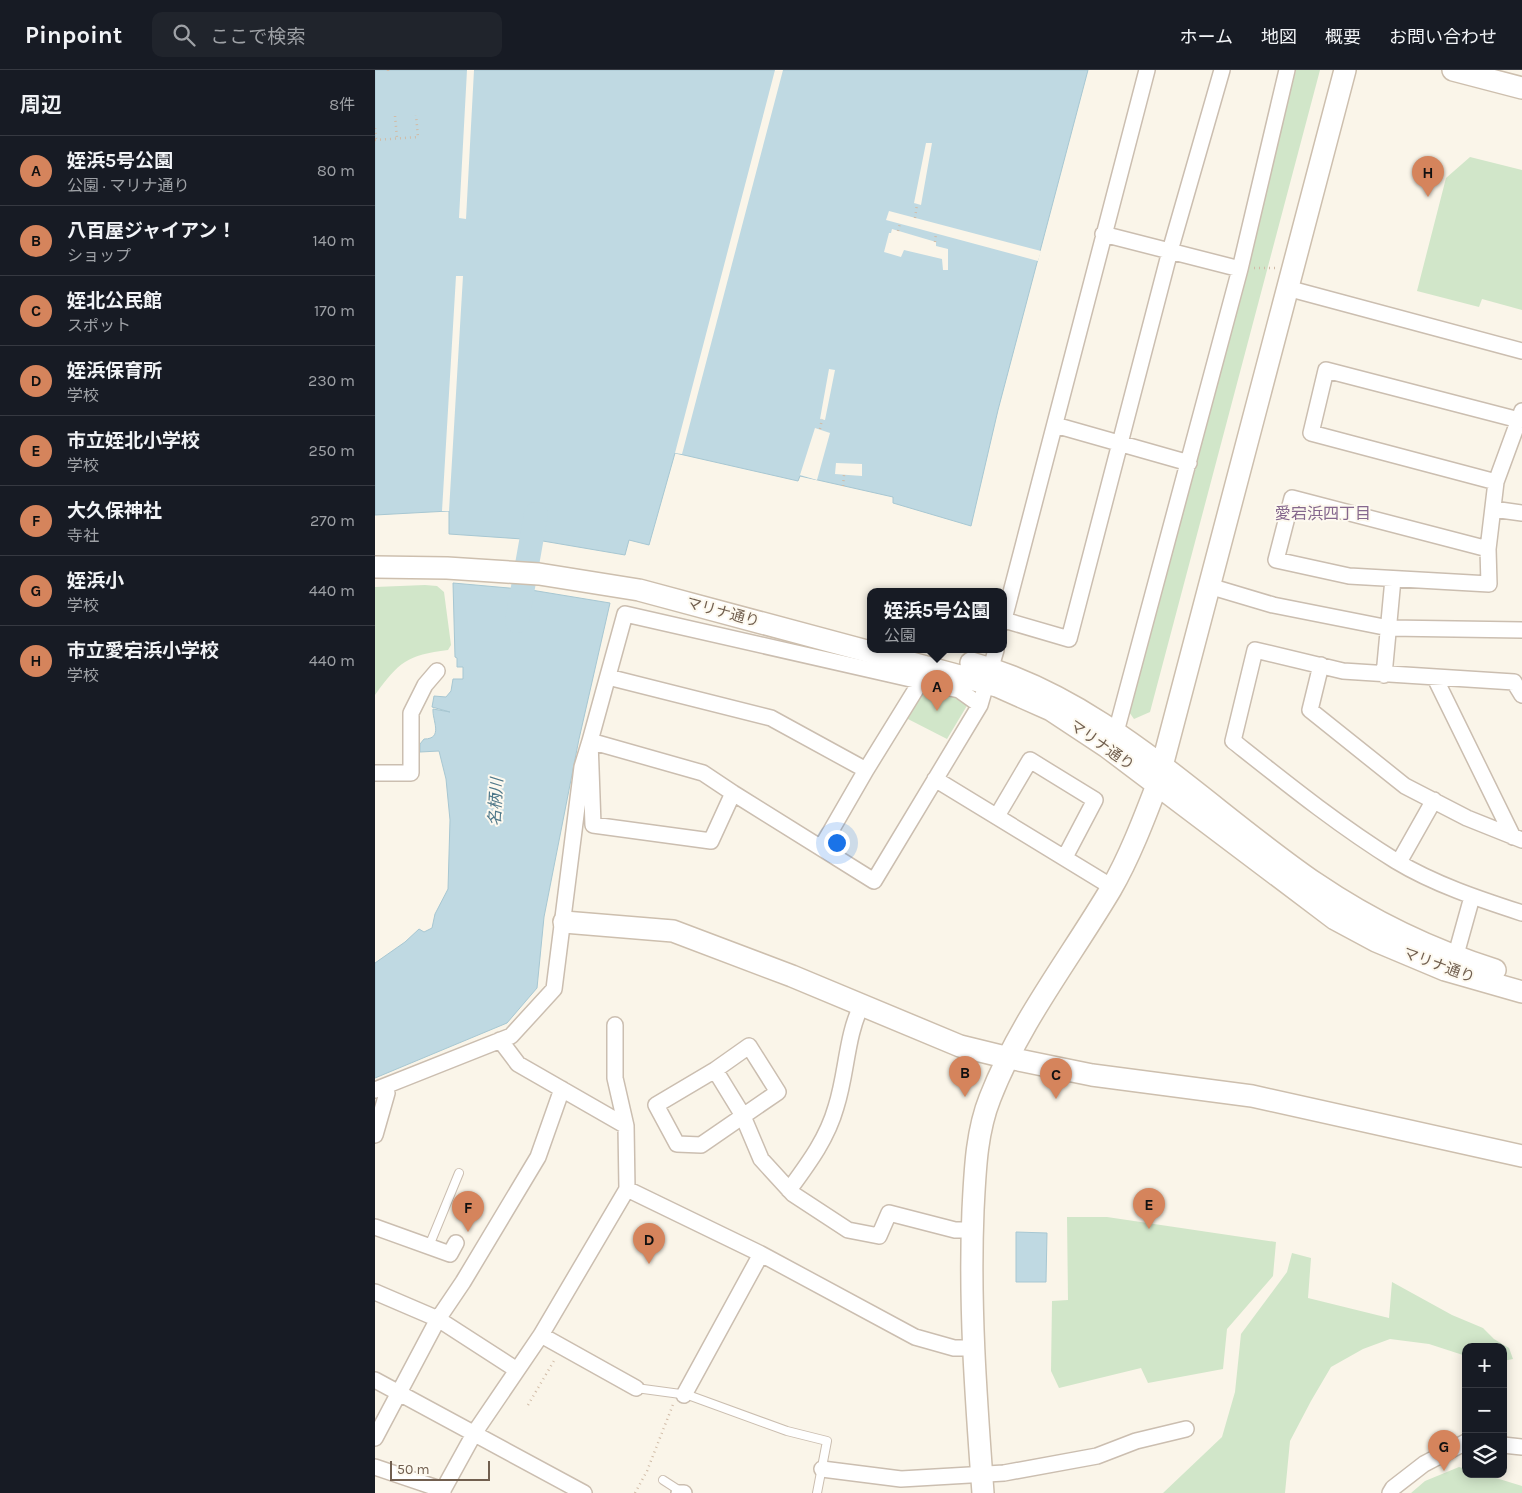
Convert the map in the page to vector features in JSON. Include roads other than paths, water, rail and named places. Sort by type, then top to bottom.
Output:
[{"type":"street","points":[[1007,610],[1147,70]]},
{"type":"street","points":[[1007,623],[1069,639],[1170,251],[1222,70]]},
{"type":"street","points":[[1116,732],[1240,269],[1287,70]]},
{"type":"street","points":[[982,1484],[972,1348],[972,1230],[976,1167],[983,1122],[990,1098],[1021,1033],[1113,887],[1159,776],[1345,70]]},
{"type":"street","points":[[1453,70],[1522,88]]},
{"type":"street","points":[[1103,234],[1240,269]]},
{"type":"street","points":[[1287,288],[1522,351]]},
{"type":"street","points":[[1488,549],[1293,498],[1276,560],[1349,576],[1489,584],[1488,549],[1496,482],[1520,415],[1326,370],[1311,434],[1496,482]]},
{"type":"street","points":[[1055,425],[1189,464]]},
{"type":"street","points":[[1493,509],[1522,513]]},
{"type":"street","points":[[375,553],[539,574],[641,583]]},
{"type":"street","points":[[375,567],[448,561]]},
{"type":"street","points":[[1385,675],[1393,579]]},
{"type":"street","name":"マリナ通り","points":[[641,583],[867,636]]},
{"type":"street","name":"マリナ通り","points":[[641,583],[867,637]]},
{"type":"street","points":[[1209,586],[1273,605],[1389,628],[1522,630]]},
{"type":"street","points":[[379,1089],[511,1036],[554,989],[583,767],[625,614],[959,690],[981,705]]},
{"type":"street","points":[[1522,694],[1514,682],[1343,671],[1255,650],[1233,741],[1311,804],[1399,862],[1473,898],[1522,913]]},
{"type":"street","name":"マリナ通り","points":[[933,653],[991,667],[1058,696],[1116,732],[1159,776]]},
{"type":"street","name":"マリナ通り","points":[[933,653],[991,667],[1107,747],[1159,776],[1315,883],[1376,921],[1450,964],[1522,992]]},
{"type":"street","points":[[1321,665],[1310,710],[1405,786],[1517,838]]},
{"type":"street","points":[[591,741],[703,773],[874,881],[981,705],[991,667]]},
{"type":"street","points":[[375,773],[411,773],[411,713],[425,685],[437,671]]},
{"type":"street","points":[[608,677],[771,718],[866,770]]},
{"type":"street","points":[[1435,678],[1517,838]]},
{"type":"street","points":[[821,848],[866,770],[921,682]]},
{"type":"street","points":[[591,741],[593,825],[711,841],[733,793]]},
{"type":"street","points":[[997,816],[1030,760],[1095,800],[1065,857]]},
{"type":"street","points":[[935,779],[1113,887]]},
{"type":"street","points":[[1399,862],[1434,800]]},
{"type":"street","points":[[1450,964],[1473,898]]},
{"type":"street","points":[[564,922],[673,931],[862,1004],[960,1046],[1009,1058],[1092,1075],[1253,1093],[1522,1156]]},
{"type":"street","name":"マリナ通り","points":[[1450,964],[1522,978]]},
{"type":"street","points":[[789,1190],[819,1149],[836,1107],[854,1020],[862,1004]]},
{"type":"street","points":[[375,1467],[443,1491],[475,1432],[541,1334],[627,1189],[626,1126],[615,1078],[615,1025]]},
{"type":"street","points":[[500,1040],[518,1064],[626,1126]]},
{"type":"street","points":[[749,1046],[778,1092],[742,1114],[701,1145],[677,1144],[656,1105],[715,1070],[749,1046]]},
{"type":"street","points":[[715,1070],[742,1114],[761,1159],[789,1190],[848,1230],[879,1236],[889,1213],[955,1230],[972,1230]]},
{"type":"street","points":[[375,1135],[387,1092],[379,1089]]},
{"type":"street","points":[[375,1438],[438,1319],[463,1282],[538,1157],[562,1089]]},
{"type":"street","points":[[627,1189],[761,1254],[915,1337],[954,1348],[972,1348]]},
{"type":"street","points":[[375,1228],[450,1254],[456,1243]]},
{"type":"street","points":[[681,1394],[761,1254]]},
{"type":"street","points":[[375,1292],[438,1319],[517,1370]]},
{"type":"street","points":[[541,1334],[635,1388]]},
{"type":"street","points":[[375,1380],[475,1432],[584,1493]]},
{"type":"street","points":[[822,1469],[901,1479],[982,1484],[1004,1473],[1097,1456],[1136,1441],[1186,1429]]},
{"type":"street","points":[[1390,1493],[1393,1488],[1424,1464],[1462,1444]]},
{"type":"street","points":[[1507,1446],[1522,1447]]},
{"type":"lane","points":[[429,1246],[459,1173]]},
{"type":"lane","points":[[635,1388],[681,1394],[787,1431],[827,1441],[817,1493]]},
{"type":"lane","points":[[663,1480],[681,1492]]},
{"type":"water","points":[[375,70],[1088,70],[998,410],[971,526],[893,503],[893,497],[800,476],[798,481],[675,453],[649,545],[629,540],[625,555],[537,540],[449,534],[449,511],[375,515]]},
{"type":"water","points":[[453,583],[531,590],[610,603],[579,739],[544,917],[537,988],[507,1023],[375,1078],[375,963],[405,942],[419,929],[424,932],[432,928],[435,914],[448,889],[450,820],[446,779],[439,751],[420,752],[420,744],[424,739],[434,736],[436,728],[433,709],[450,712],[432,707],[434,696],[446,697],[451,691],[453,679],[463,679],[463,667],[457,667],[457,658],[455,657]]},
{"type":"water","points":[[1016,1232],[1047,1233],[1046,1282],[1016,1282]]},
{"type":"waterway","name":"名柄川","points":[[517,621],[536,514]]},
{"type":"place","name":"市立愛宕浜小学校","points":[[1428,197]]},
{"type":"place","name":"姪浜5号公園","points":[[937,711]]},
{"type":"place","name":"八百屋ジャイアン！","points":[[965,1097]]},
{"type":"place","name":"姪北公民館","points":[[1056,1099]]},
{"type":"place","name":"市立姪北小学校","points":[[1149,1229]]},
{"type":"place","name":"大久保神社","points":[[468,1232]]},
{"type":"place","name":"姪浜保育所","points":[[649,1264]]},
{"type":"place","name":"姪浜小","points":[[1444,1471]]},
{"type":"district","name":"愛宕浜四丁目","points":[[1323,513]]}]
